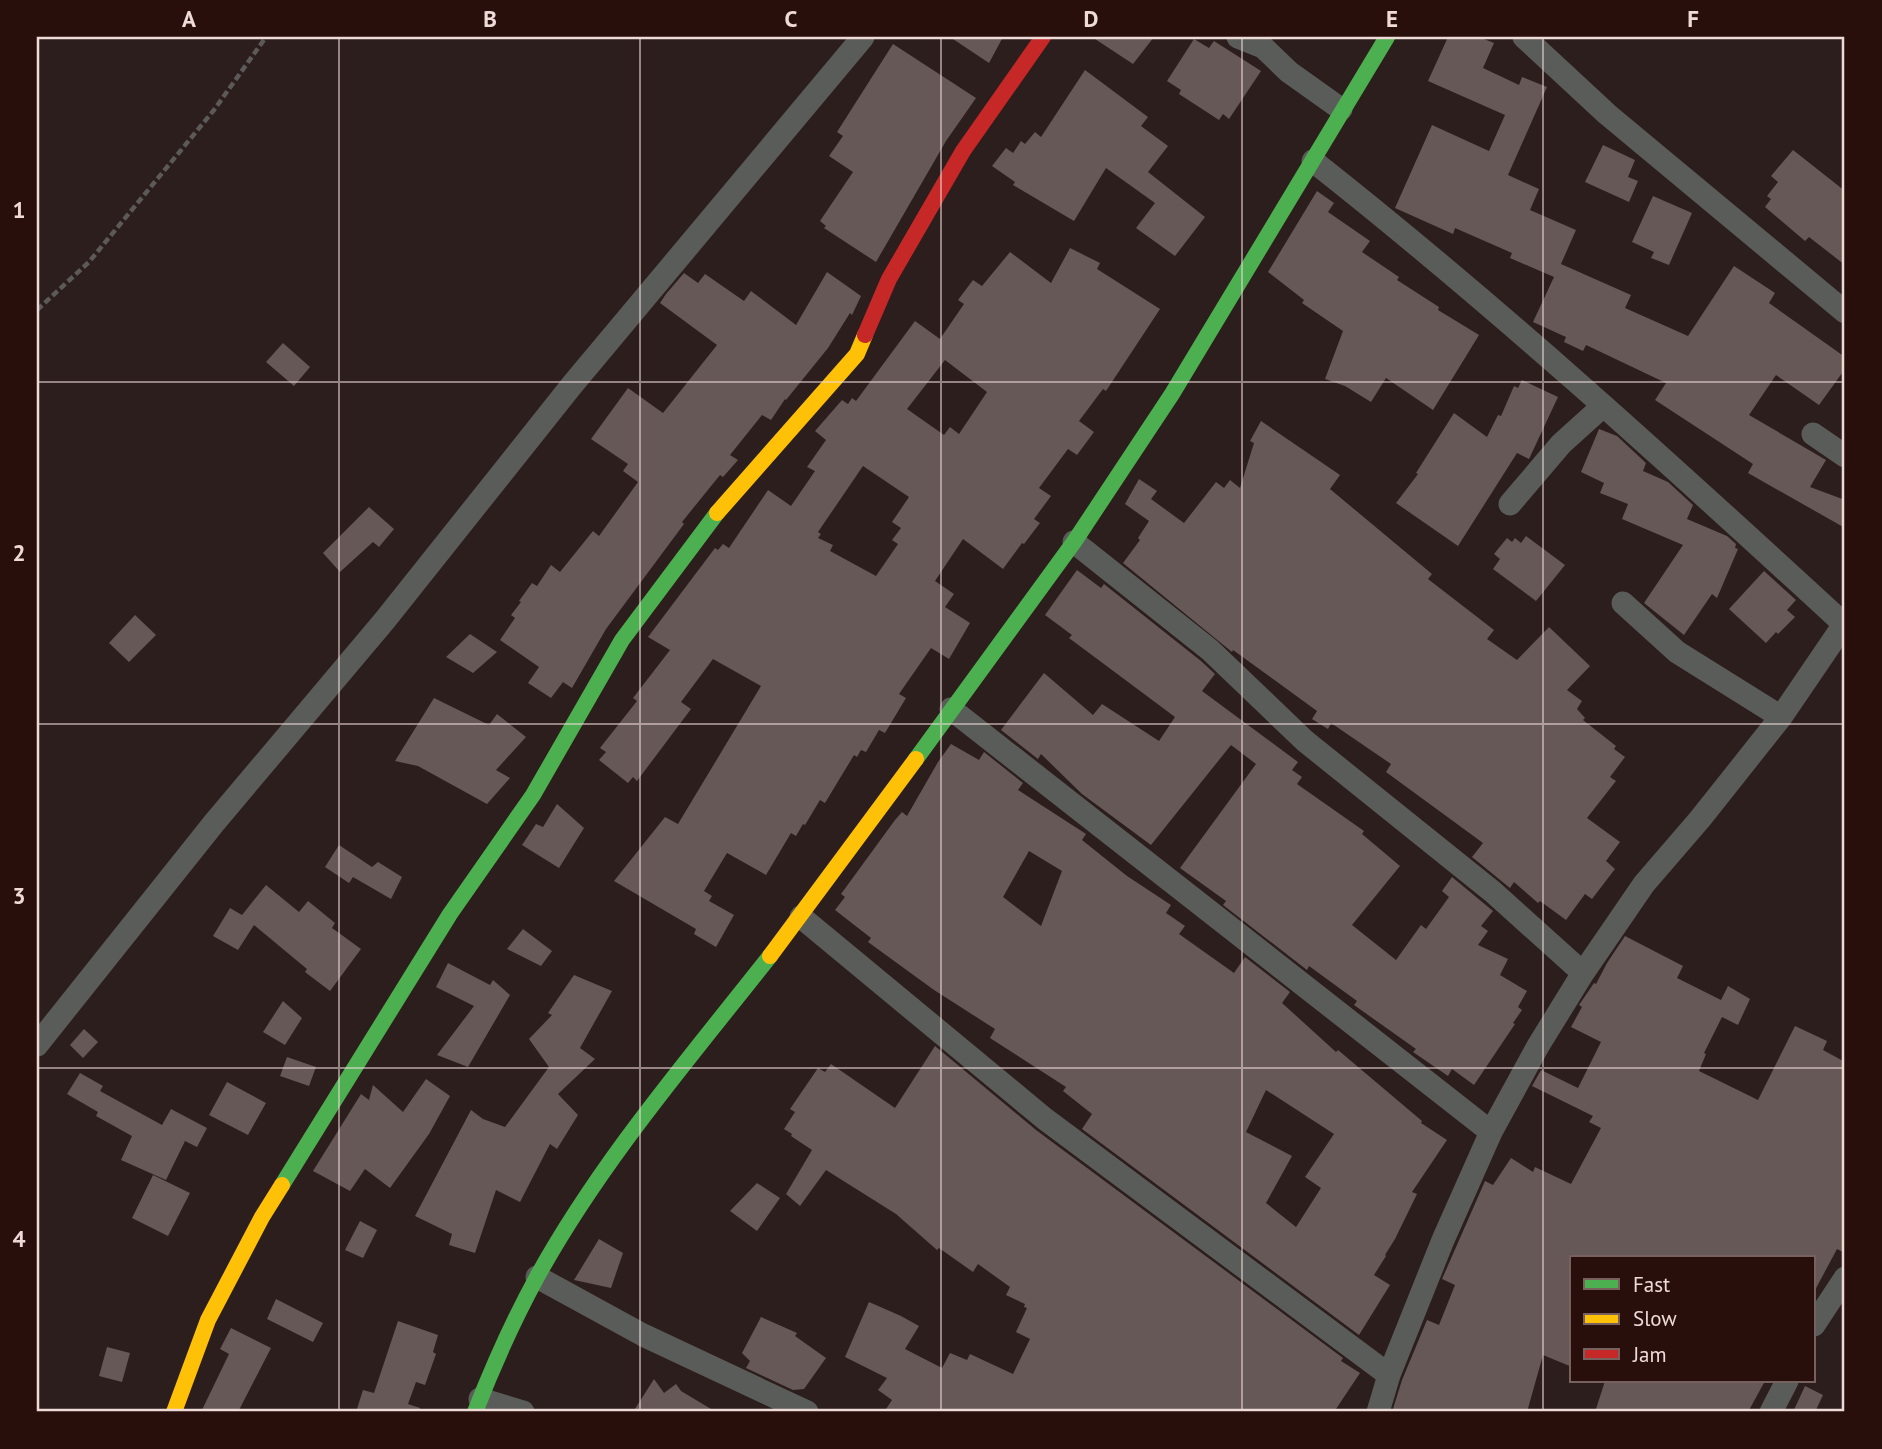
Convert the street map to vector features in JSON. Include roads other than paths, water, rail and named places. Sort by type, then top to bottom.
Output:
[{"type":"main road","points":[[174,1412],[208,1320],[262,1217],[450,914],[533,795],[622,640],[711,520],[857,354],[889,279],[956,163],[1043,37]]},
{"type":"main road","points":[[478,1406],[495,1362],[537,1277],[582,1203],[639,1122],[801,917],[1074,542],[1172,394],[1341,109],[1387,37]]},
{"type":"street","points":[[37,1045],[214,823],[385,620],[572,384],[863,37]]},
{"type":"street","points":[[1238,37],[1263,47],[1289,72],[1341,109]]},
{"type":"street","points":[[1524,37],[1607,114],[1845,312]]},
{"type":"street","points":[[1312,161],[1432,256],[1845,623],[1781,717],[1644,884],[1583,973],[1538,1046],[1491,1132],[1443,1240],[1389,1375],[1378,1412]]},
{"type":"street","points":[[1510,504],[1561,444],[1603,406]]},
{"type":"street","points":[[1814,433],[1845,456]]},
{"type":"street","points":[[1074,542],[1210,650],[1305,741],[1493,892],[1583,973]]},
{"type":"street","points":[[1623,603],[1676,652],[1781,717]]},
{"type":"street","points":[[951,709],[1491,1132]]},
{"type":"street","points":[[801,917],[1045,1119],[1389,1375]]},
{"type":"street","points":[[537,1277],[643,1335],[807,1412]]},
{"type":"street","points":[[1815,1323],[1845,1278]]},
{"type":"street","points":[[1771,1412],[1786,1382]]},
{"type":"street","points":[[478,1406],[523,1412]]}]
